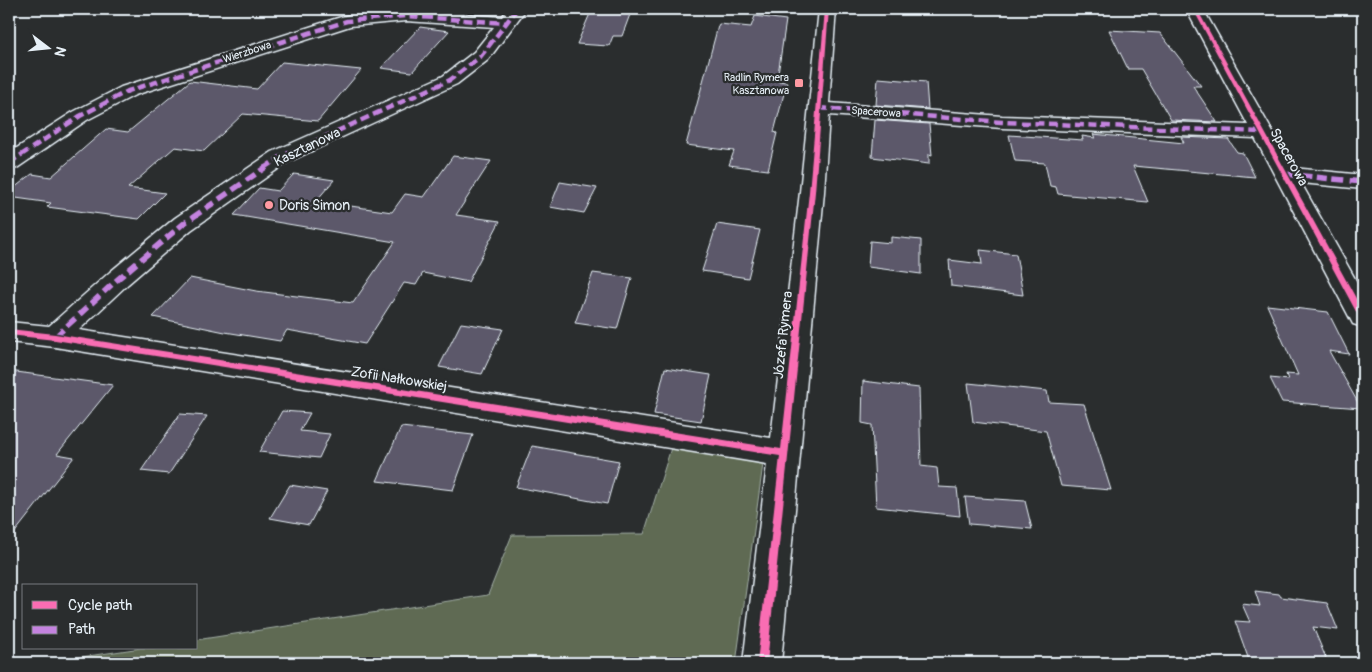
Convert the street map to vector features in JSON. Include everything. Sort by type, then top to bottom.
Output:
[{"type":"street","name":"Józefa Rymera","points":[[762,663],[828,9]]},
{"type":"street","name":"Spacerowa","points":[[1195,9],[1363,317]]},
{"type":"street","name":"Wierzbowa","points":[[9,163],[80,116],[128,92],[347,20],[380,16],[512,16]]},
{"type":"street","name":"Kasztanowa","points":[[55,337],[119,278],[191,218],[280,157],[450,80],[481,56],[512,16]]},
{"type":"street","name":"Spacerowa","points":[[819,108],[1002,122],[1262,132]]},
{"type":"street","name":"Spacerowa","points":[[1284,174],[1363,182]]},
{"type":"street","name":"Zofii Nałkowskiej","points":[[9,332],[55,337],[784,453]]},
{"type":"green space","points":[[671,448],[763,464],[736,663],[42,663],[128,650],[198,650],[198,640],[488,595],[512,535],[644,534]]},
{"type":"building","points":[[592,9],[632,9],[622,36],[613,36],[609,46],[577,44]]},
{"type":"building","points":[[755,16],[786,20],[777,81],[787,82],[774,132],[777,133],[768,170],[729,165],[734,151],[686,145],[719,24],[751,27]]},
{"type":"building","points":[[420,27],[449,31],[412,72],[381,68]]},
{"type":"building","points":[[1109,30],[1160,33],[1201,86],[1193,86],[1217,122],[1171,120],[1141,69],[1128,69]]},
{"type":"building","points":[[282,62],[361,70],[318,121],[243,114],[204,151],[175,147],[128,188],[165,193],[139,219],[47,207],[51,203],[9,197],[9,192],[32,174],[51,177],[106,129],[128,132],[190,81],[257,89]]},
{"type":"building","points":[[878,78],[926,82],[928,109],[876,105]]},
{"type":"building","points":[[875,120],[929,124],[932,155],[929,154],[929,164],[872,157]]},
{"type":"building","points":[[1093,134],[1184,143],[1181,137],[1228,139],[1237,152],[1243,153],[1255,177],[1133,166],[1148,202],[1058,194],[1056,187],[1050,186],[1045,163],[1015,161],[1009,135],[1083,140],[1082,136],[1095,138]]},
{"type":"building","points":[[453,156],[491,161],[456,215],[500,221],[468,282],[423,273],[416,285],[404,283],[365,344],[287,330],[280,341],[153,317],[190,278],[256,291],[353,303],[395,242],[234,215],[259,188],[278,191],[294,174],[334,180],[316,201],[392,212],[405,194],[424,197]]},
{"type":"building","points":[[560,182],[597,188],[584,213],[550,207]]},
{"type":"building","points":[[717,224],[760,230],[748,278],[702,271]]},
{"type":"building","points":[[891,237],[921,240],[921,274],[868,267],[870,241],[891,243]]},
{"type":"building","points":[[980,250],[1016,254],[1023,295],[951,286],[949,260],[982,264]]},
{"type":"building","points":[[593,273],[632,278],[617,329],[575,323]]},
{"type":"building","points":[[1267,305],[1328,312],[1349,354],[1329,351],[1361,408],[1282,402],[1270,378],[1288,380],[1286,374],[1298,375]]},
{"type":"building","points":[[461,323],[503,329],[482,374],[439,367]]},
{"type":"building","points":[[665,368],[711,375],[701,421],[654,414]]},
{"type":"building","points":[[9,371],[113,385],[57,454],[74,457],[9,540]]},
{"type":"building","points":[[863,381],[919,388],[921,466],[937,468],[939,487],[957,488],[960,516],[876,507],[872,425],[862,423]]},
{"type":"building","points":[[968,383],[1047,391],[1049,402],[1084,404],[1111,490],[1061,486],[1046,431],[973,422]]},
{"type":"building","points":[[282,411],[310,413],[300,431],[330,434],[319,458],[259,452]]},
{"type":"building","points":[[180,414],[207,416],[169,474],[141,471]]},
{"type":"building","points":[[401,427],[473,435],[453,490],[377,481]]},
{"type":"building","points":[[532,446],[619,461],[607,504],[516,487]]},
{"type":"building","points":[[290,485],[327,491],[309,525],[270,518]]},
{"type":"building","points":[[965,497],[1025,501],[1032,529],[969,524]]},
{"type":"building","points":[[1255,591],[1279,594],[1281,597],[1327,603],[1338,630],[1313,627],[1328,663],[1250,663],[1235,621],[1250,622],[1242,604],[1260,606]]},
{"type":"marked path","points":[[55,337],[119,278],[183,224],[280,157],[450,80],[481,56],[517,9]]},
{"type":"marked path","points":[[9,163],[80,116],[128,91],[347,21],[386,16],[406,16],[506,23]]},
{"type":"marked path","points":[[819,108],[1002,122],[1262,132]]},
{"type":"marked path","points":[[1284,174],[1363,182]]},
{"type":"cycle path","points":[[762,663],[812,192],[827,9]]},
{"type":"cycle path","points":[[1195,9],[1363,317]]},
{"type":"cycle path","points":[[9,332],[55,337],[784,453]]},
{"type":"place","name":"Radlin Rymera Kasztanowa","points":[[799,83]]},
{"type":"place","name":"Doris Simon","points":[[269,205]]}]
